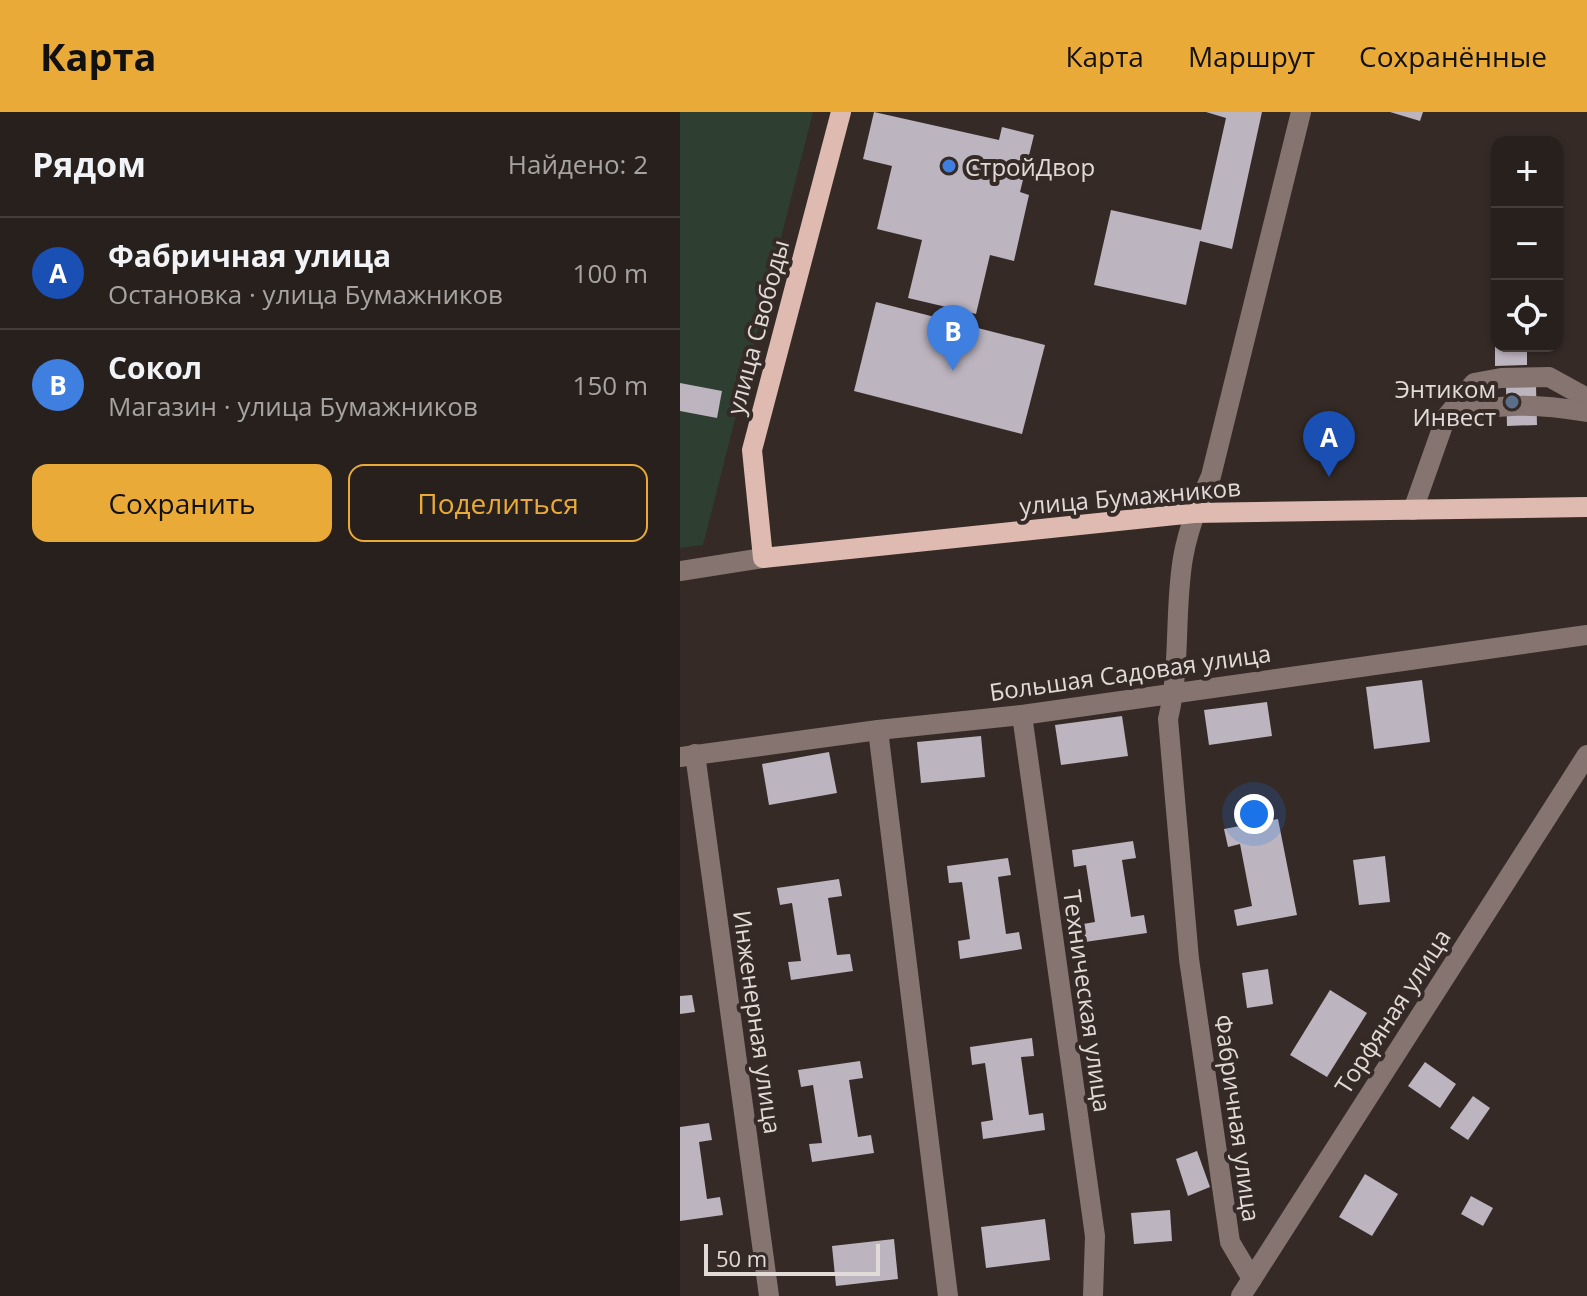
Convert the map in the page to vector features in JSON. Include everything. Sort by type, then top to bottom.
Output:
[{"type":"main road","name":"улица Свободы","points":[[763,558],[752,450],[841,112]]},
{"type":"main road","name":"улица Бумажников","points":[[763,558],[1194,513],[1587,507]]},
{"type":"street","name":"Фабричная улица","points":[[1247,1287],[1230,1242],[1189,959],[1168,719],[1174,693],[1183,558],[1194,513],[1211,476],[1301,112]]},
{"type":"street","points":[[1413,510],[1446,417],[1474,383],[1501,378],[1549,377],[1587,398]]},
{"type":"street","points":[[1446,417],[1487,406],[1544,405],[1587,412]]},
{"type":"street","name":"улица Бумажников","points":[[680,571],[763,558]]},
{"type":"street","name":"Большая Садовая улица","points":[[688,755],[1022,715],[1587,635]]},
{"type":"street","name":"Техническая улица","points":[[1022,715],[1095,1236],[1093,1296]]},
{"type":"street","points":[[878,730],[948,1296]]},
{"type":"street","name":"Инженерная улица","points":[[688,755],[769,1296]]},
{"type":"street","name":"Торфяная улица","points":[[1247,1287],[1587,755]]},
{"type":"green space","points":[[680,112],[813,112],[703,545],[680,548]]},
{"type":"building","points":[[874,112],[999,140],[1002,127],[1034,135],[1020,192],[1029,195],[1014,261],[990,255],[976,314],[908,298],[922,240],[877,229],[892,166],[863,159]]},
{"type":"building","points":[[1206,112],[1262,112],[1232,249],[1200,241],[1186,305],[1094,285],[1111,210],[1201,230],[1226,118]]},
{"type":"building","points":[[1390,112],[1423,112],[1420,121]]},
{"type":"building","points":[[876,302],[1045,345],[1022,434],[854,391]]},
{"type":"building","points":[[1495,352],[1527,352],[1527,365],[1495,366]]},
{"type":"building","points":[[680,383],[722,391],[717,418],[680,411]]},
{"type":"building","points":[[1536,386],[1537,425],[1507,426],[1506,387]]},
{"type":"building","points":[[1422,680],[1430,742],[1374,749],[1366,687]]},
{"type":"building","points":[[1267,702],[1272,736],[1209,745],[1204,710]]},
{"type":"building","points":[[1122,716],[1128,756],[1061,765],[1055,725]]},
{"type":"building","points":[[981,736],[985,777],[921,783],[917,742]]},
{"type":"building","points":[[829,752],[837,793],[769,805],[762,764]]},
{"type":"building","points":[[1278,819],[1297,915],[1237,926],[1234,910],[1252,906],[1240,844],[1228,847],[1224,829]]},
{"type":"building","points":[[1133,841],[1136,858],[1122,860],[1131,917],[1144,915],[1147,933],[1085,942],[1083,924],[1095,922],[1086,865],[1074,867],[1072,850]]},
{"type":"building","points":[[1385,856],[1390,902],[1359,905],[1353,860]]},
{"type":"building","points":[[1008,858],[1011,875],[998,877],[1006,934],[1019,932],[1022,949],[960,959],[958,941],[970,939],[962,882],[949,883],[947,866]]},
{"type":"building","points":[[839,879],[842,896],[828,898],[837,955],[850,954],[853,971],[791,980],[788,962],[801,961],[792,903],[780,905],[777,888]]},
{"type":"building","points":[[1268,969],[1273,1004],[1247,1008],[1242,973]]},
{"type":"building","points":[[1330,990],[1367,1013],[1327,1077],[1290,1055]]},
{"type":"building","points":[[692,995],[695,1012],[680,1014],[680,996]]},
{"type":"building","points":[[1032,1038],[1034,1056],[1021,1057],[1029,1115],[1043,1113],[1045,1130],[983,1139],[981,1122],[993,1120],[985,1063],[972,1065],[970,1047]]},
{"type":"building","points":[[860,1061],[863,1078],[849,1080],[858,1137],[871,1135],[874,1153],[812,1162],[809,1144],[822,1143],[813,1085],[801,1087],[798,1070]]},
{"type":"building","points":[[1425,1062],[1456,1084],[1440,1108],[1408,1086]]},
{"type":"building","points":[[1473,1096],[1490,1108],[1468,1140],[1450,1128]]},
{"type":"building","points":[[709,1123],[712,1140],[699,1142],[707,1199],[720,1197],[723,1215],[680,1221],[680,1127]]},
{"type":"building","points":[[1197,1151],[1210,1187],[1188,1196],[1176,1159]]},
{"type":"building","points":[[1365,1174],[1398,1194],[1372,1236],[1339,1217]]},
{"type":"building","points":[[1471,1196],[1493,1208],[1483,1226],[1461,1214]]},
{"type":"building","points":[[1170,1210],[1172,1241],[1134,1244],[1131,1213]]},
{"type":"building","points":[[1045,1219],[1050,1260],[986,1268],[981,1227]]},
{"type":"building","points":[[894,1239],[898,1279],[836,1286],[832,1246]]},
{"type":"place","name":"СтройДвор","points":[[949,166]]},
{"type":"place","name":"Сокол","points":[[953,371]]},
{"type":"place","name":"Энтиком Инвест","points":[[1512,402]]},
{"type":"place","name":"Фабричная улица","points":[[1329,477]]}]
